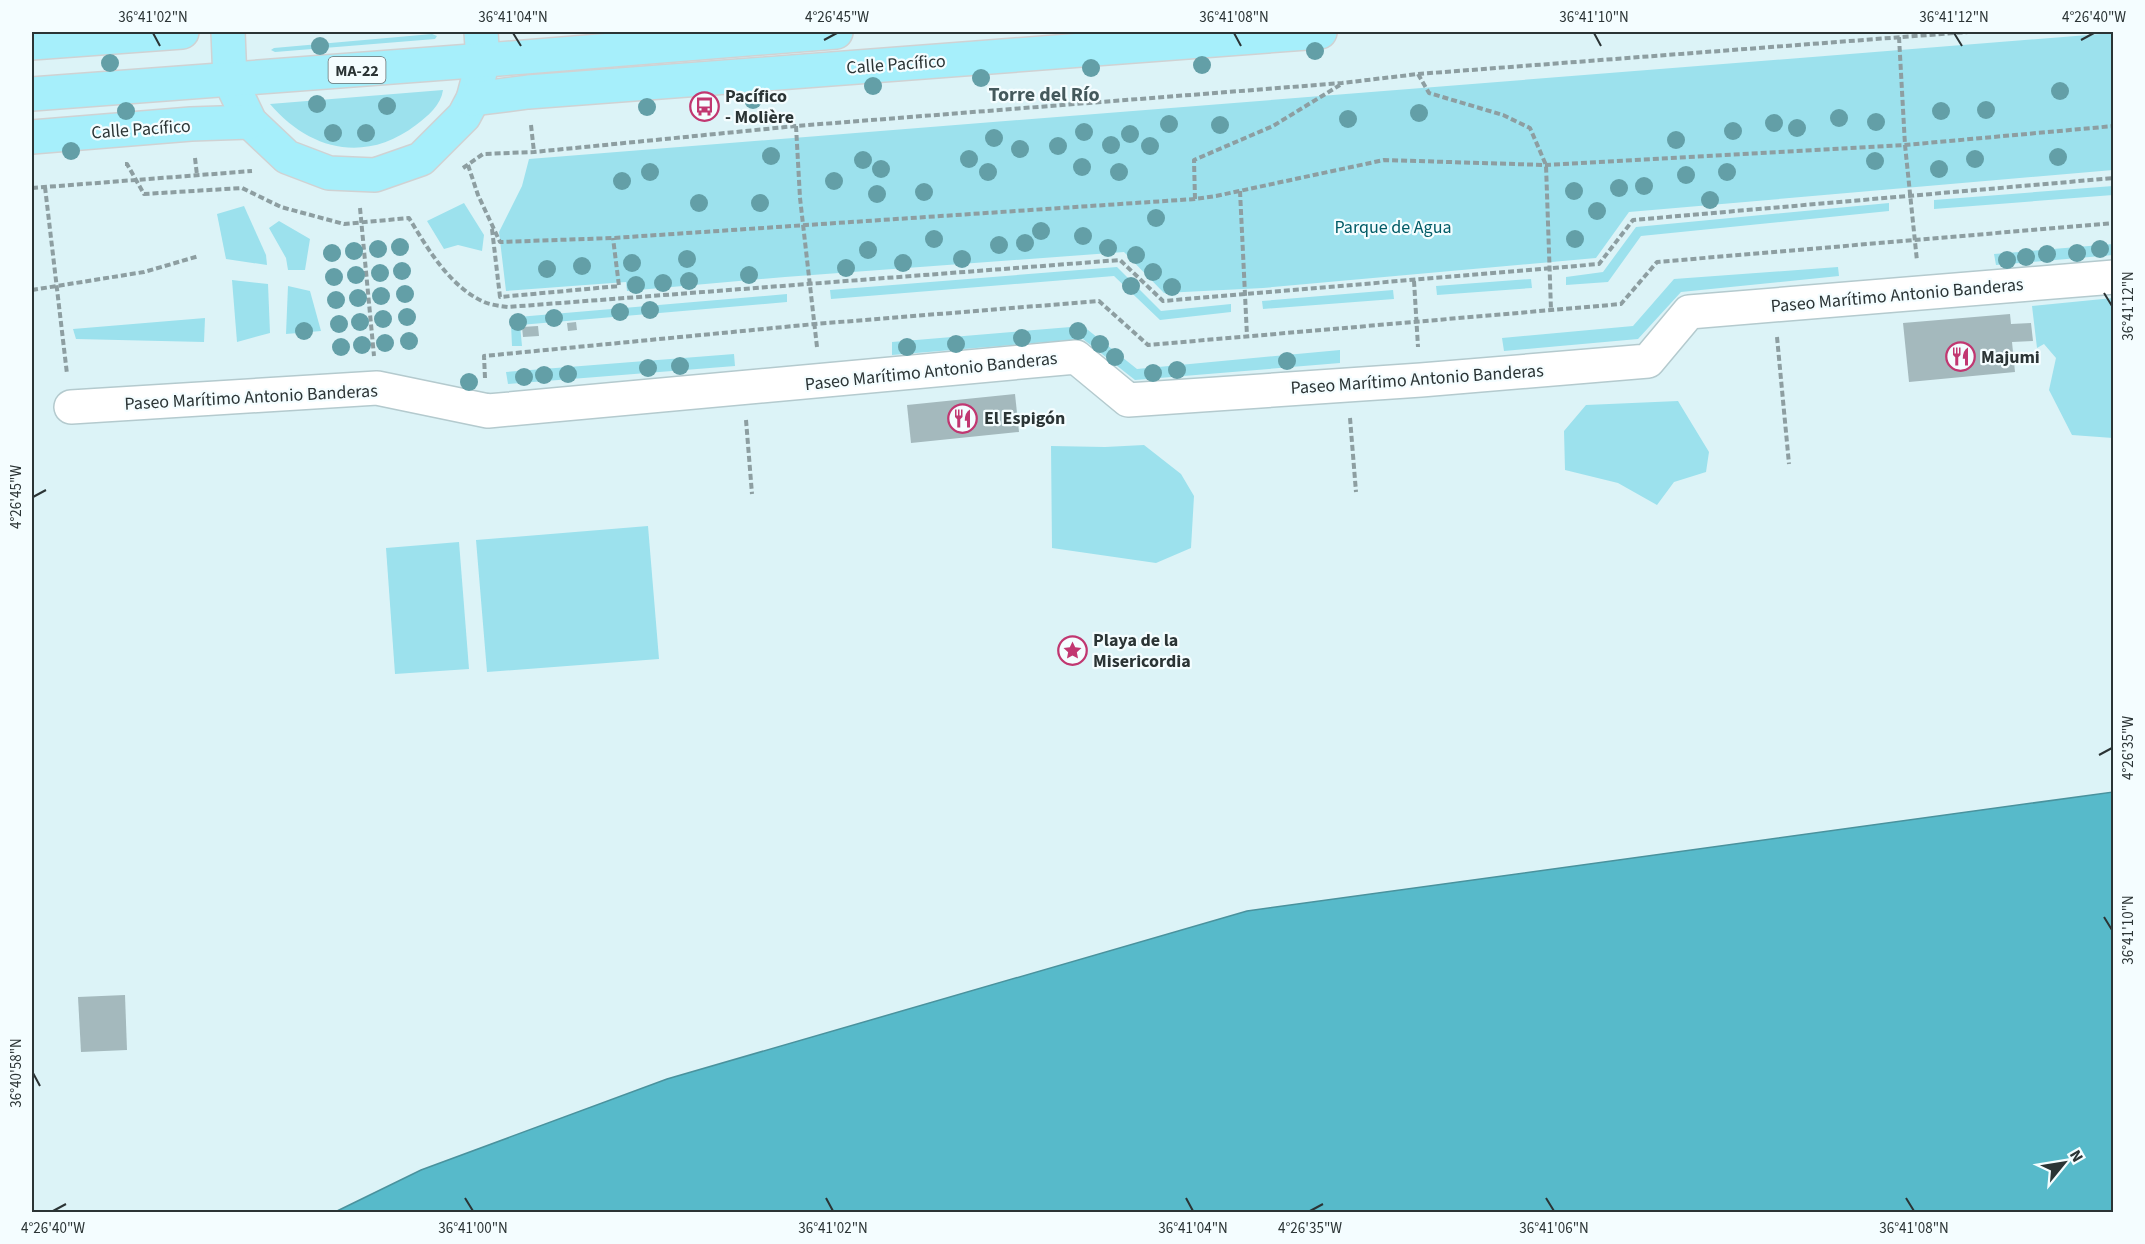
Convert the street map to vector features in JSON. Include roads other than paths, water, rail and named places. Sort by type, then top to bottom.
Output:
[{"type":"main road","points":[[32,44],[182,32]]},
{"type":"main road","points":[[228,32],[231,80],[250,122],[287,157],[329,173],[375,175],[421,159],[464,116],[473,99],[482,46]]},
{"type":"main road","name":"Calle Pacífico","points":[[32,94],[188,81],[231,80],[482,46],[836,32]]},
{"type":"main road","name":"Calle Pacífico","points":[[473,99],[528,92],[1320,32]]},
{"type":"main road","name":"Calle Pacífico","points":[[32,137],[191,124],[250,122]]},
{"type":"street","name":"Paseo Marítimo Antonio Banderas","points":[[71,407],[377,388],[488,411],[1076,357],[1128,400],[1421,380],[1648,361],[1689,312],[2114,277]]},
{"type":"place","name":"Pacífico - Molière","points":[[704,106]]},
{"type":"place","name":"Majumi","points":[[1960,357]]},
{"type":"place","name":"El Espigón","points":[[963,418]]},
{"type":"place","name":"Playa de la Misericordia","points":[[1072,650]]},
{"type":"district","name":"Torre del Río","points":[[1044,94]]},
{"type":"park label","name":"Parque de Agua","points":[[1393,227]]}]
